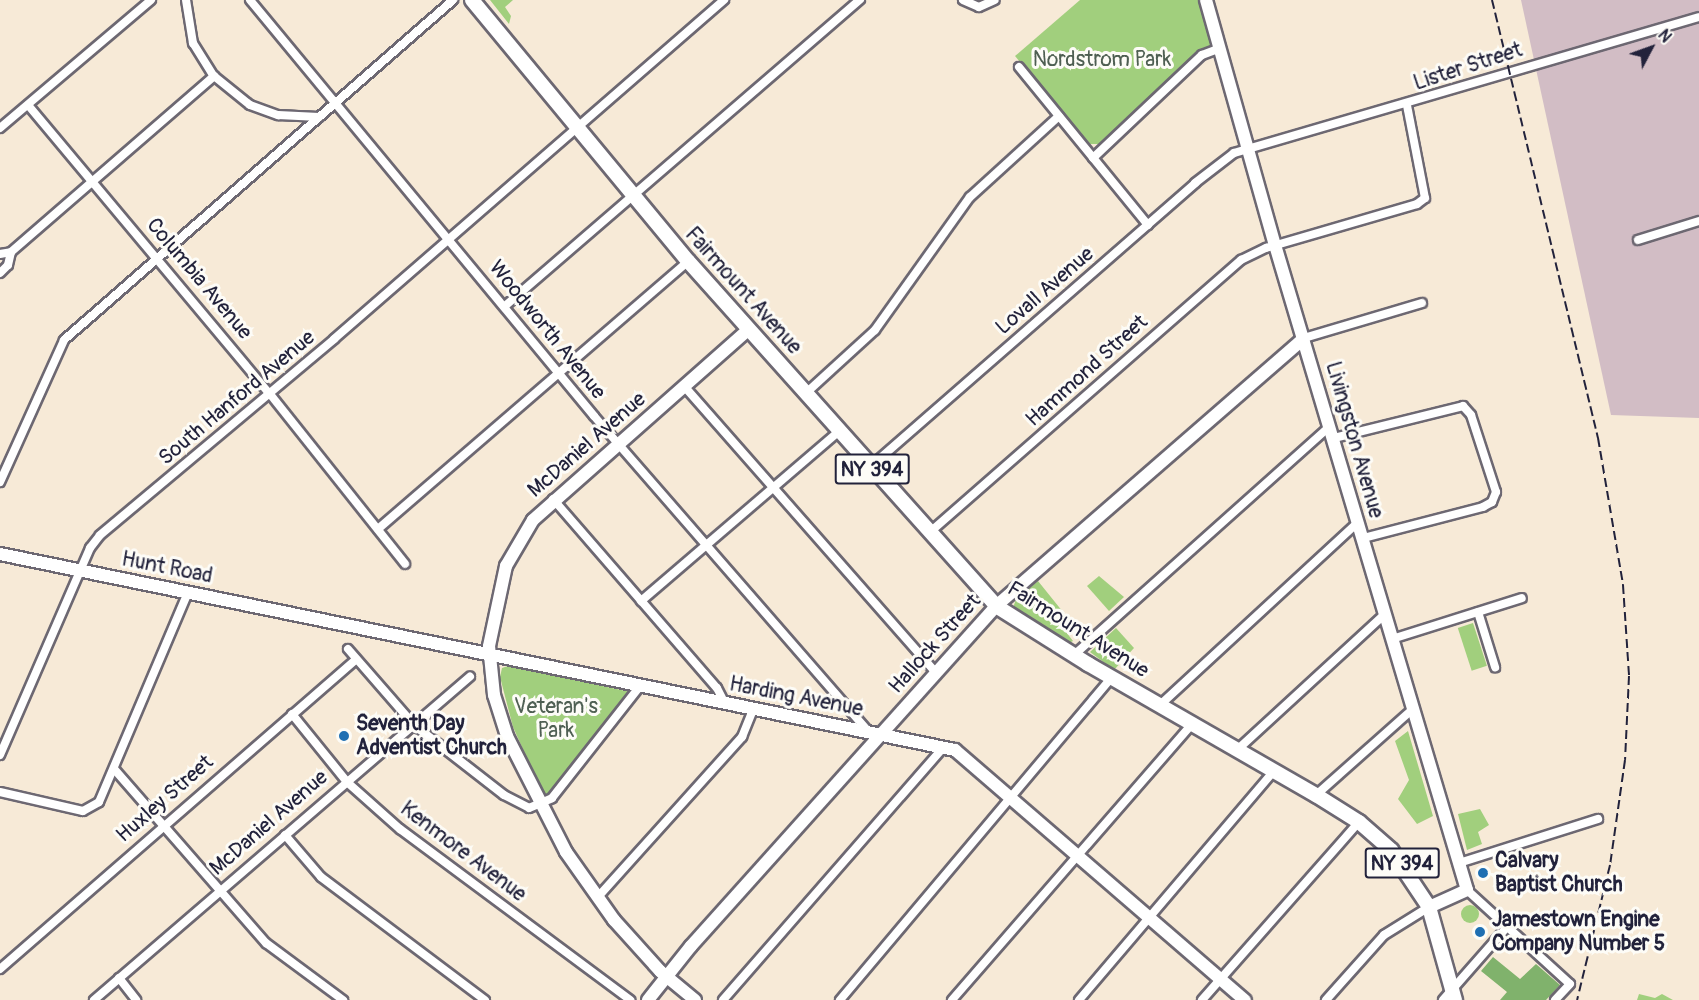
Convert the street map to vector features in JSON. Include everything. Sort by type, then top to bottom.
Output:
[{"type":"main road","name":"Fairmount Avenue","points":[[472,0],[578,127],[631,195],[688,261],[996,606],[1111,678],[1359,822],[1407,869],[1430,907]]},
{"type":"main road","name":"NY 394","points":[[1430,907],[1454,994]]},
{"type":"street","points":[[0,128],[151,0]]},
{"type":"street","points":[[186,0],[193,43],[214,76],[250,105],[278,115],[319,117]]},
{"type":"street","name":"Woodworth Avenue","points":[[250,0],[506,306],[559,373],[875,733]]},
{"type":"street","points":[[0,482],[64,340],[453,0]]},
{"type":"street","name":"South Hanford Avenue","points":[[0,755],[80,571],[100,535],[270,394],[724,0]]},
{"type":"street","points":[[506,306],[631,195],[860,0]]},
{"type":"street","points":[[963,0],[979,7],[995,0]]},
{"type":"street","name":"Livingston Avenue","points":[[1206,0],[1247,150],[1467,890]]},
{"type":"street","name":"Lister Street","points":[[1247,150],[1407,105],[1699,16]]},
{"type":"street","points":[[1093,158],[1202,55],[1218,49]]},
{"type":"street","points":[[1019,67],[1148,225]]},
{"type":"street","points":[[0,254],[11,252],[214,76]]},
{"type":"street","name":"Columbia Avenue","points":[[27,105],[158,258],[405,564]]},
{"type":"street","name":"Hammond Street","points":[[929,533],[1229,268],[1275,245],[1417,204],[1427,192],[1407,105]]},
{"type":"street","points":[[806,393],[875,330],[970,197],[1059,116]]},
{"type":"street","name":"Lovall Avenue","points":[[870,467],[1228,157],[1247,150]]},
{"type":"street","points":[[1638,240],[1699,221]]},
{"type":"street","points":[[0,273],[8,265],[11,252]]},
{"type":"street","points":[[378,529],[688,261]]},
{"type":"street","name":"Hallock Street","points":[[648,1000],[666,976],[875,733],[996,606],[1304,338],[1422,303]]},
{"type":"street","name":"McDaniel Avenue","points":[[695,1000],[666,976],[597,898],[539,805],[498,711],[489,655],[494,614],[510,557],[522,534],[552,499],[749,329]]},
{"type":"street","points":[[684,386],[935,672]]},
{"type":"street","points":[[1074,655],[1332,432],[1463,406],[1471,415],[1496,492],[1492,502],[1483,507],[1363,538]]},
{"type":"street","points":[[641,601],[839,430]]},
{"type":"street","points":[[552,499],[717,688],[724,702]]},
{"type":"street","points":[[1160,705],[1358,522]]},
{"type":"street","name":"Hunt Road","points":[[0,554],[326,621]]},
{"type":"street","points":[[0,792],[83,811],[99,802],[115,770],[188,592]]},
{"type":"street","points":[[1392,639],[1522,598]]},
{"type":"street","points":[[1478,612],[1495,667]]},
{"type":"street","points":[[1237,750],[1385,614]]},
{"type":"street","name":"Harding Avenue","points":[[326,621],[944,747],[962,754],[1245,1000]]},
{"type":"street","points":[[348,649],[414,725],[518,805],[529,808],[539,805],[565,783],[641,685]]},
{"type":"street","name":"Huxley Street","points":[[0,969],[162,825],[356,659]]},
{"type":"street","name":"McDaniel Avenue","points":[[94,1000],[470,676]]},
{"type":"street","points":[[840,1000],[1013,798],[1111,678]]},
{"type":"street","points":[[597,898],[742,737],[754,708]]},
{"type":"street","points":[[1316,795],[1414,708]]},
{"type":"street","name":"Kenmore Avenue","points":[[292,714],[347,782],[400,829],[630,1000]]},
{"type":"street","points":[[952,1000],[1192,724]]},
{"type":"street","points":[[723,1000],[944,747]]},
{"type":"street","points":[[115,770],[219,892],[266,943],[343,1000]]},
{"type":"street","points":[[1079,1000],[1274,771]]},
{"type":"street","points":[[1459,863],[1598,819]]},
{"type":"street","points":[[1202,1000],[1359,822]]},
{"type":"street","points":[[285,835],[321,877],[485,1000]]},
{"type":"street","points":[[1326,1000],[1384,935],[1430,907],[1467,890],[1570,984],[1555,1000]]},
{"type":"street","points":[[1443,1000],[1454,994],[1507,927]]},
{"type":"street","points":[[119,978],[136,1000]]},
{"type":"shaded area","points":[[1521,0],[1699,0],[1699,418],[1611,415]]},
{"type":"green space","points":[[490,0],[513,0],[505,7],[511,16],[509,24]]},
{"type":"green space","name":"Nordstrom Park","points":[[1080,0],[1203,0],[1213,46],[1099,144],[1090,144],[1015,56]]},
{"type":"green space","points":[[1099,576],[1124,597],[1109,611],[1087,586]]},
{"type":"green space","points":[[1038,581],[1063,612],[1056,619],[1073,641],[1069,643],[1013,608],[1016,599]]},
{"type":"green space","points":[[1473,623],[1487,666],[1472,671],[1458,628]]},
{"type":"green space","points":[[1116,628],[1134,648],[1114,670],[1090,652]]},
{"type":"green space","name":"Veteran's Park","points":[[508,666],[631,692],[548,795],[542,792],[513,727],[500,677],[502,668]]},
{"type":"green space","points":[[1408,731],[1433,816],[1417,824],[1398,799],[1409,780],[1395,741]]},
{"type":"green space","points":[[1480,809],[1489,825],[1478,832],[1482,844],[1467,850],[1458,814]]},
{"type":"green space","points":[[1470,905],[1478,910],[1479,914],[1474,922],[1470,923],[1462,918],[1461,914],[1466,906]]},
{"type":"green space","points":[[1493,957],[1520,979],[1536,964],[1560,985],[1546,1000],[1500,1000],[1507,992],[1481,971]]},
{"type":"green space","points":[[1639,994],[1655,998],[1662,994],[1673,1000],[1637,1000]]},
{"type":"railway","points":[[1492,0],[1598,438],[1623,585],[1629,676],[1625,760],[1610,865],[1577,1000]]},
{"type":"place","name":"Seventh Day Adventist Church","points":[[344,736]]},
{"type":"place","name":"Calvary Baptist Church","points":[[1483,873]]},
{"type":"place","name":"Jamestown Engine Company Number 5","points":[[1480,932]]}]
